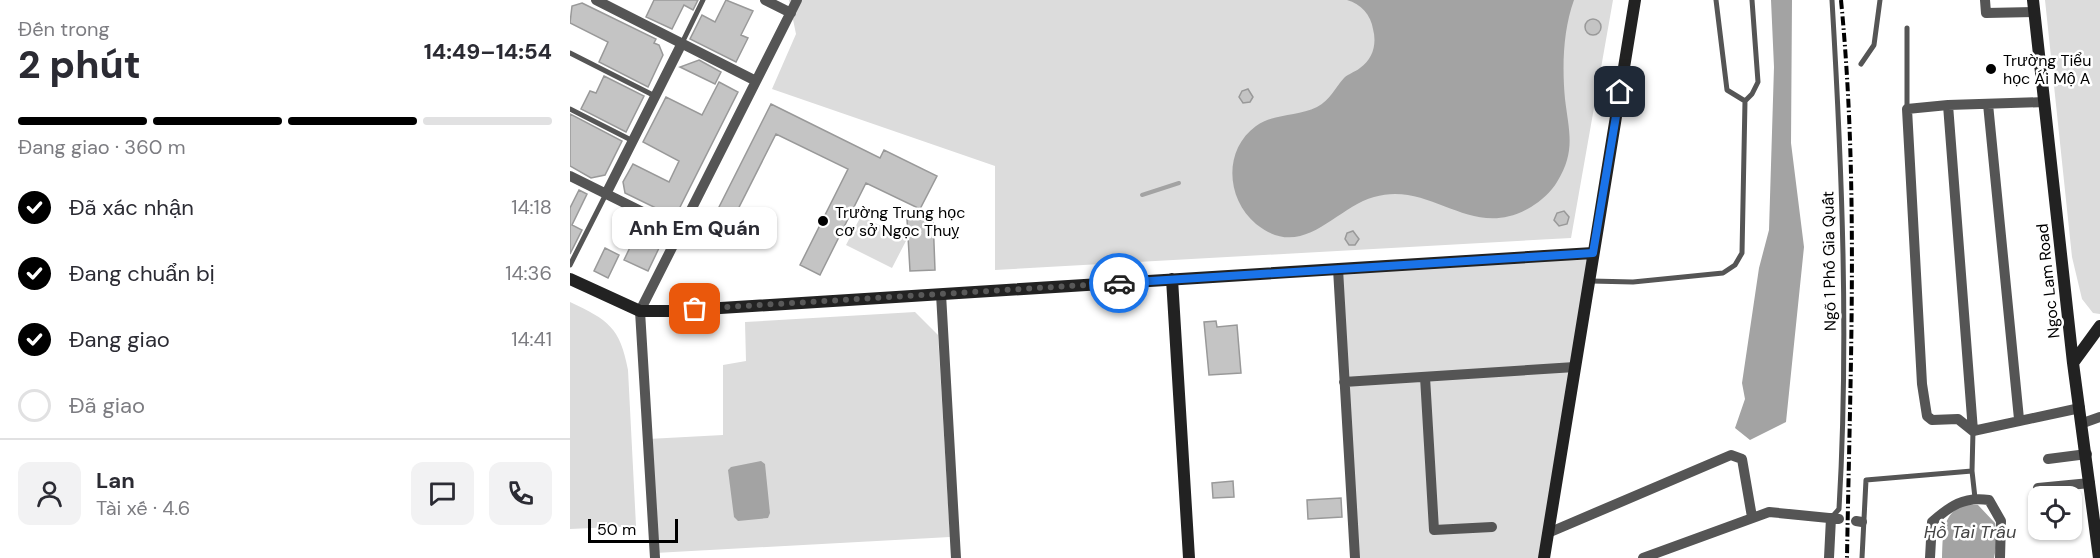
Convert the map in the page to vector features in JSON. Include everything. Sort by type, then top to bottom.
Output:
[{"type":"street","points":[[596,0],[756,81]]},
{"type":"street","points":[[765,0],[791,13]]},
{"type":"street","points":[[655,558],[640,311],[797,0]]},
{"type":"street","points":[[1544,558],[1635,0]]},
{"type":"street","points":[[1985,0],[1986,13],[2034,6]]},
{"type":"street","name":"Ngoc Lam Road","points":[[2034,6],[2073,363],[2083,423],[2099,558]]},
{"type":"street","points":[[606,194],[682,43]]},
{"type":"street","points":[[2045,102],[1948,105],[1907,109],[1922,384],[1927,416],[1932,420],[1958,419],[1973,430],[2080,408]]},
{"type":"street","points":[[1988,104],[2019,419]]},
{"type":"street","points":[[1948,105],[1973,430]]},
{"type":"street","points":[[570,176],[681,231]]},
{"type":"street","points":[[570,279],[614,302],[640,311],[1593,253]]},
{"type":"street","points":[[1338,269],[1355,558]]},
{"type":"street","points":[[1172,279],[1189,558]]},
{"type":"street","points":[[940,294],[956,558]]},
{"type":"street","points":[[2070,326],[2084,335],[2099,327]]},
{"type":"street","points":[[2073,363],[2099,327]]},
{"type":"street","points":[[1344,382],[1575,367]]},
{"type":"street","points":[[1425,377],[1434,530],[1492,527]]},
{"type":"street","points":[[2083,423],[2100,417]]},
{"type":"street","points":[[2048,459],[2087,454]]},
{"type":"street","points":[[1548,532],[1731,455],[1742,459],[1752,517]]},
{"type":"street","points":[[2059,486],[2090,483]]},
{"type":"street","points":[[1930,558],[1932,522],[1953,504],[1975,498],[1989,500],[2001,521],[2000,558]]},
{"type":"street","points":[[1643,558],[1769,512],[1835,519],[1829,558]]},
{"type":"lane","points":[[682,43],[703,0]]},
{"type":"lane","points":[[1716,0],[1727,90],[1744,101]]},
{"type":"lane","points":[[1589,281],[1633,282],[1723,273],[1736,265],[1742,253],[1744,101],[1752,94],[1758,82],[1752,0]]},
{"type":"lane","name":"Ngõ 1 Phố Gia Quất","points":[[1832,0],[1841,185],[1844,336],[1844,436],[1839,509],[1835,519]]},
{"type":"lane","points":[[1861,64],[1874,45],[1880,0]]},
{"type":"lane","points":[[1907,28],[1907,109]]},
{"type":"lane","points":[[570,53],[655,96]]},
{"type":"lane","points":[[570,109],[633,141]]},
{"type":"lane","points":[[570,265],[606,194]]},
{"type":"lane","points":[[1973,430],[1972,471],[1975,498]]},
{"type":"lane","points":[[1862,558],[1859,521],[1866,480],[1972,471]]},
{"type":"shaded area","points":[[789,0],[1613,0],[1571,238],[995,270],[995,166],[772,89],[796,34]]},
{"type":"shaded area","points":[[2045,0],[2100,0],[2100,314],[2093,313],[2082,299],[2072,257]]},
{"type":"shaded area","points":[[861,216],[907,239],[892,268],[846,245]]},
{"type":"shaded area","points":[[1593,253],[1545,558],[1355,558],[1338,269]]},
{"type":"shaded area","points":[[570,302],[603,320],[616,334],[625,355],[628,370],[636,526],[570,529]]},
{"type":"shaded area","points":[[915,312],[938,335],[950,537],[655,553],[648,439],[723,435],[723,365],[746,361],[745,322]]},
{"type":"water","points":[[1347,0],[1574,0],[1566,36],[1564,62],[1569,151],[1563,171],[1549,193],[1531,207],[1509,216],[1489,218],[1471,215],[1415,196],[1395,194],[1374,197],[1359,203],[1318,229],[1303,235],[1289,237],[1273,234],[1256,224],[1246,214],[1234,188],[1232,175],[1238,148],[1245,136],[1263,122],[1309,110],[1322,104],[1344,78],[1360,68],[1371,56],[1374,46],[1372,24],[1361,7]]},
{"type":"water","points":[[1771,0],[1792,0],[1791,143],[1804,247],[1786,422],[1750,440],[1735,428],[1745,399],[1742,383],[1759,268],[1769,230],[1774,67]]},
{"type":"water","points":[[761,461],[765,464],[770,513],[768,518],[738,521],[734,517],[728,470],[731,467]]},
{"type":"water","name":"Hồ Tai Trâu","points":[[1962,505],[1978,505],[1995,523],[1997,543],[1994,558],[1942,558],[1944,528],[1950,515]]},
{"type":"building","points":[[654,0],[698,0],[693,10],[684,5],[672,29],[646,17]]},
{"type":"building","points":[[726,0],[753,11],[741,35],[748,38],[736,62],[690,39],[702,15],[715,22]]},
{"type":"building","points":[[582,3],[656,39],[654,43],[659,45],[663,55],[648,87],[599,62],[608,42],[570,23],[572,6]]},
{"type":"building","points":[[1593,19],[1601,27],[1593,35],[1585,27]]},
{"type":"building","points":[[699,60],[721,72],[715,84],[680,67]]},
{"type":"building","points":[[604,76],[644,96],[626,132],[581,109],[590,91],[596,93]]},
{"type":"building","points":[[719,82],[738,92],[678,211],[666,213],[625,193],[623,182],[633,164],[669,182],[679,161],[643,142],[666,97],[702,115]]},
{"type":"building","points":[[1248,89],[1253,97],[1250,102],[1243,103],[1239,97],[1242,91]]},
{"type":"building","points":[[771,104],[880,158],[884,150],[937,176],[920,209],[866,183],[820,275],[800,265],[848,169],[776,134],[728,229],[712,221]]},
{"type":"building","points":[[570,114],[622,141],[605,175],[591,178],[570,166]]},
{"type":"building","points":[[579,190],[587,194],[572,225],[582,230],[570,254],[570,208]]},
{"type":"building","points":[[1564,211],[1569,217],[1567,224],[1559,226],[1554,220],[1557,213]]},
{"type":"building","points":[[628,215],[657,231],[660,246],[648,271],[624,260],[633,241],[619,234]]},
{"type":"building","points":[[933,217],[935,270],[910,271],[907,219]]},
{"type":"building","points":[[1353,231],[1359,239],[1355,245],[1349,245],[1345,239],[1347,233]]},
{"type":"building","points":[[605,248],[619,255],[608,278],[594,271]]},
{"type":"building","points":[[1216,321],[1217,327],[1237,325],[1241,373],[1209,375],[1204,322]]},
{"type":"building","points":[[1233,481],[1234,497],[1213,498],[1212,483]]},
{"type":"building","points":[[1341,498],[1342,517],[1308,519],[1307,500]]},
{"type":"waterway","points":[[1142,195],[1179,183]]},
{"type":"railway","points":[[1841,0],[1847,69],[1852,209],[1847,558]]},
{"type":"way so far","points":[[695,309],[1119,283]]},
{"type":"place","name":"Trường Tiểu học Ái Mộ A","points":[[1991,69]]},
{"type":"place","name":"Trường Trung học cơ sở Ngọc Thuỵ","points":[[823,221]]},
{"type":"place","name":"Anh Em Quán","points":[[695,309]]},
{"type":"route","points":[[1119,283],[1593,253],[1620,92]]}]
